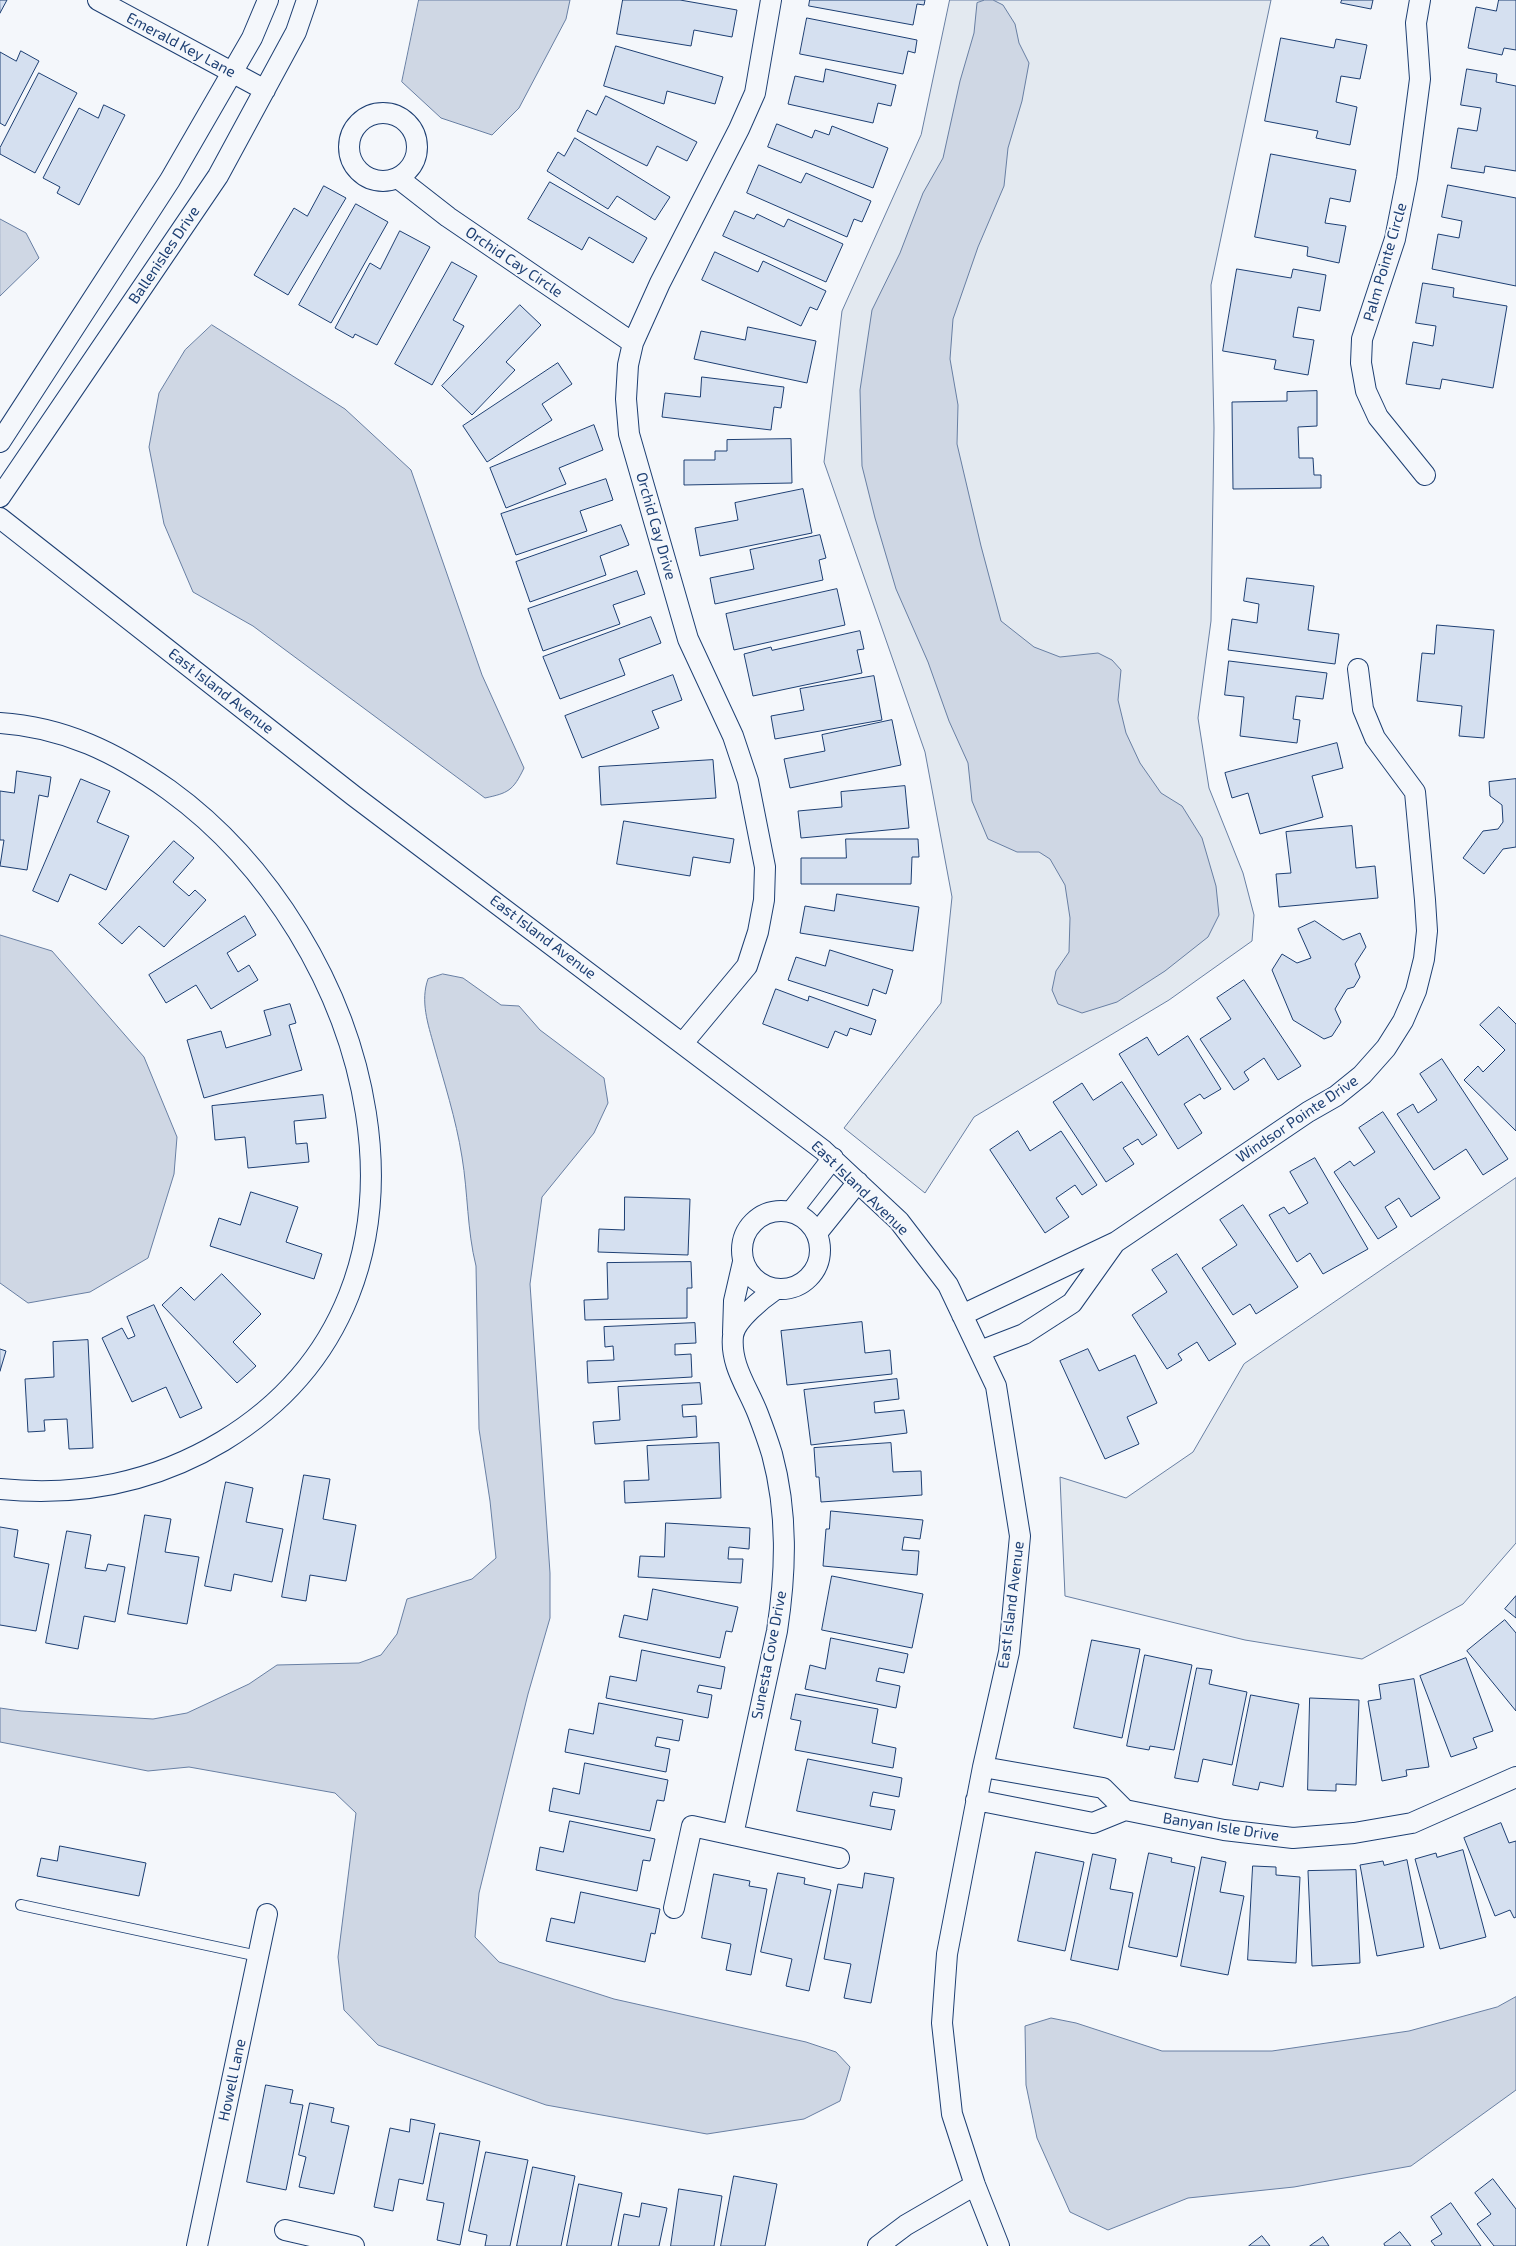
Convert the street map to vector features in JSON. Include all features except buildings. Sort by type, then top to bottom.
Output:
[{"type":"street","name":"Emerald Key Lane","points":[[98,0],[265,90]]},
{"type":"street","points":[[0,442],[170,180],[209,116],[252,38],[268,0]]},
{"type":"street","name":"Ballenisles Drive","points":[[0,497],[218,176],[296,32],[307,0]]},
{"type":"street","name":"Orchid Cay Drive","points":[[684,1044],[746,966],[760,924],[764,900],[764,867],[760,835],[748,781],[733,736],[688,639],[629,434],[626,399],[628,365],[633,343],[660,283],[739,129],[755,92],[771,0]]},
{"type":"street","name":"Palm Pointe Circle","points":[[1420,0],[1416,23],[1420,80],[1407,178],[1394,239],[1362,340],[1361,362],[1366,391],[1378,417],[1425,475]]},
{"type":"street","name":"Orchid Cay Circle","points":[[398,178],[448,217],[633,343]]},
{"type":"street","name":"East Island Avenue","points":[[0,518],[354,796],[684,1044],[832,1158],[899,1220],[948,1285],[996,1386],[1020,1536],[1009,1652],[976,1800],[947,1954],[942,2023],[952,2114],[975,2185],[999,2246]]},
{"type":"street","name":"Windsor Pointe Drive","points":[[962,1315],[1116,1242],[1308,1112],[1336,1096],[1362,1075],[1386,1048],[1403,1021],[1416,991],[1424,960],[1427,930],[1415,792],[1375,738],[1363,708],[1358,669]]},
{"type":"street","points":[[0,722],[50,730],[85,741],[118,757],[189,805],[244,857],[279,900],[309,948],[333,998],[346,1033],[361,1087],[367,1124],[370,1207],[365,1245],[354,1282],[339,1318],[320,1351],[296,1382],[268,1409],[241,1430],[201,1454],[158,1473],[113,1485],[66,1492],[0,1489]]},
{"type":"street","points":[[791,1212],[832,1158]]},
{"type":"street","points":[[817,1233],[858,1182]]},
{"type":"street","points":[[775,1211],[791,1212],[804,1217],[817,1233],[820,1246],[820,1260],[812,1276],[790,1289],[776,1289],[763,1285],[750,1274],[743,1262],[742,1243],[751,1223],[762,1215],[775,1211]]},
{"type":"street","name":"Windsor Pointe Drive","points":[[980,1351],[1024,1334],[1072,1303],[1116,1242]]},
{"type":"street","name":"Sunesta Cove Drive","points":[[732,1835],[782,1600],[785,1558],[783,1516],[773,1461],[758,1414],[737,1368],[733,1350],[734,1301],[743,1262]]},
{"type":"street","points":[[733,1333],[754,1304],[776,1289]]},
{"type":"street","points":[[976,1800],[1093,1823],[1125,1810],[1103,1788],[983,1767]]},
{"type":"street","name":"Banyan Isle Drive","points":[[1125,1810],[1224,1830],[1293,1838],[1354,1833],[1412,1823],[1516,1777]]},
{"type":"street","points":[[674,1908],[692,1826],[839,1858]]},
{"type":"street","name":"Howell Lane","points":[[197,2246],[267,1914]]},
{"type":"street","points":[[878,2246],[906,2225],[975,2185]]},
{"type":"street","points":[[285,2230],[346,2245]]},
{"type":"lane","points":[[21,1905],[258,1956]]},
{"type":"shaded area","points":[[419,0],[570,0],[566,19],[519,108],[492,135],[441,118],[402,82]]},
{"type":"shaded area","points":[[950,0],[1271,0],[1211,285],[1214,428],[1211,621],[1198,718],[1209,788],[1243,873],[1254,915],[1252,941],[1169,1000],[974,1117],[925,1193],[844,1128],[941,1003],[952,897],[925,752],[824,462],[842,311],[921,135]]},
{"type":"shaded area","points":[[993,0],[1003,5],[1015,24],[1019,43],[1029,63],[1022,101],[1008,148],[1004,186],[978,247],[953,319],[950,359],[958,405],[957,444],[981,546],[1001,621],[1034,647],[1060,657],[1098,653],[1112,660],[1121,670],[1118,700],[1126,733],[1140,763],[1161,793],[1182,806],[1202,838],[1216,886],[1219,915],[1208,937],[1165,971],[1117,1002],[1082,1013],[1058,1004],[1052,990],[1056,971],[1069,952],[1070,918],[1065,885],[1050,859],[1039,852],[1017,852],[988,839],[972,801],[968,763],[949,721],[928,662],[896,589],[862,466],[860,390],[872,310],[900,253],[923,193],[943,158],[960,81],[974,33],[977,3]]},
{"type":"shaded area","points":[[0,219],[26,233],[39,258],[0,296]]},
{"type":"shaded area","points":[[212,325],[345,409],[411,470],[482,675],[524,768],[509,790],[485,798],[253,626],[193,592],[164,524],[149,447],[159,393],[185,350]]},
{"type":"shaded area","points":[[0,935],[52,951],[144,1057],[177,1137],[174,1174],[148,1258],[90,1292],[28,1303],[0,1283]]},
{"type":"shaded area","points":[[443,974],[463,978],[501,1005],[519,1006],[540,1030],[604,1078],[608,1103],[594,1133],[542,1197],[530,1284],[550,1573],[550,1618],[528,1694],[479,1893],[475,1937],[499,1962],[614,1999],[806,2042],[836,2052],[850,2067],[840,2101],[804,2119],[707,2134],[546,2105],[378,2045],[344,2010],[338,1957],[356,1813],[335,1793],[189,1767],[148,1771],[0,1742],[0,1708],[153,1719],[187,1713],[249,1684],[277,1665],[359,1663],[381,1655],[397,1634],[407,1599],[472,1579],[496,1558],[479,1429],[476,1266],[471,1239],[464,1171],[457,1129],[429,1029],[425,1004],[428,979]]},
{"type":"shaded area","points":[[1516,1178],[1516,1543],[1463,1604],[1362,1659],[1245,1640],[1065,1596],[1060,1477],[1126,1498],[1193,1452],[1244,1364]]},
{"type":"shaded area","points":[[1516,1997],[1516,2090],[1411,2166],[1294,2187],[1188,2198],[1108,2230],[1070,2212],[1037,2138],[1026,2085],[1025,2026],[1051,2018],[1076,2023],[1162,2051],[1272,2051],[1409,2031],[1497,2007]]}]
